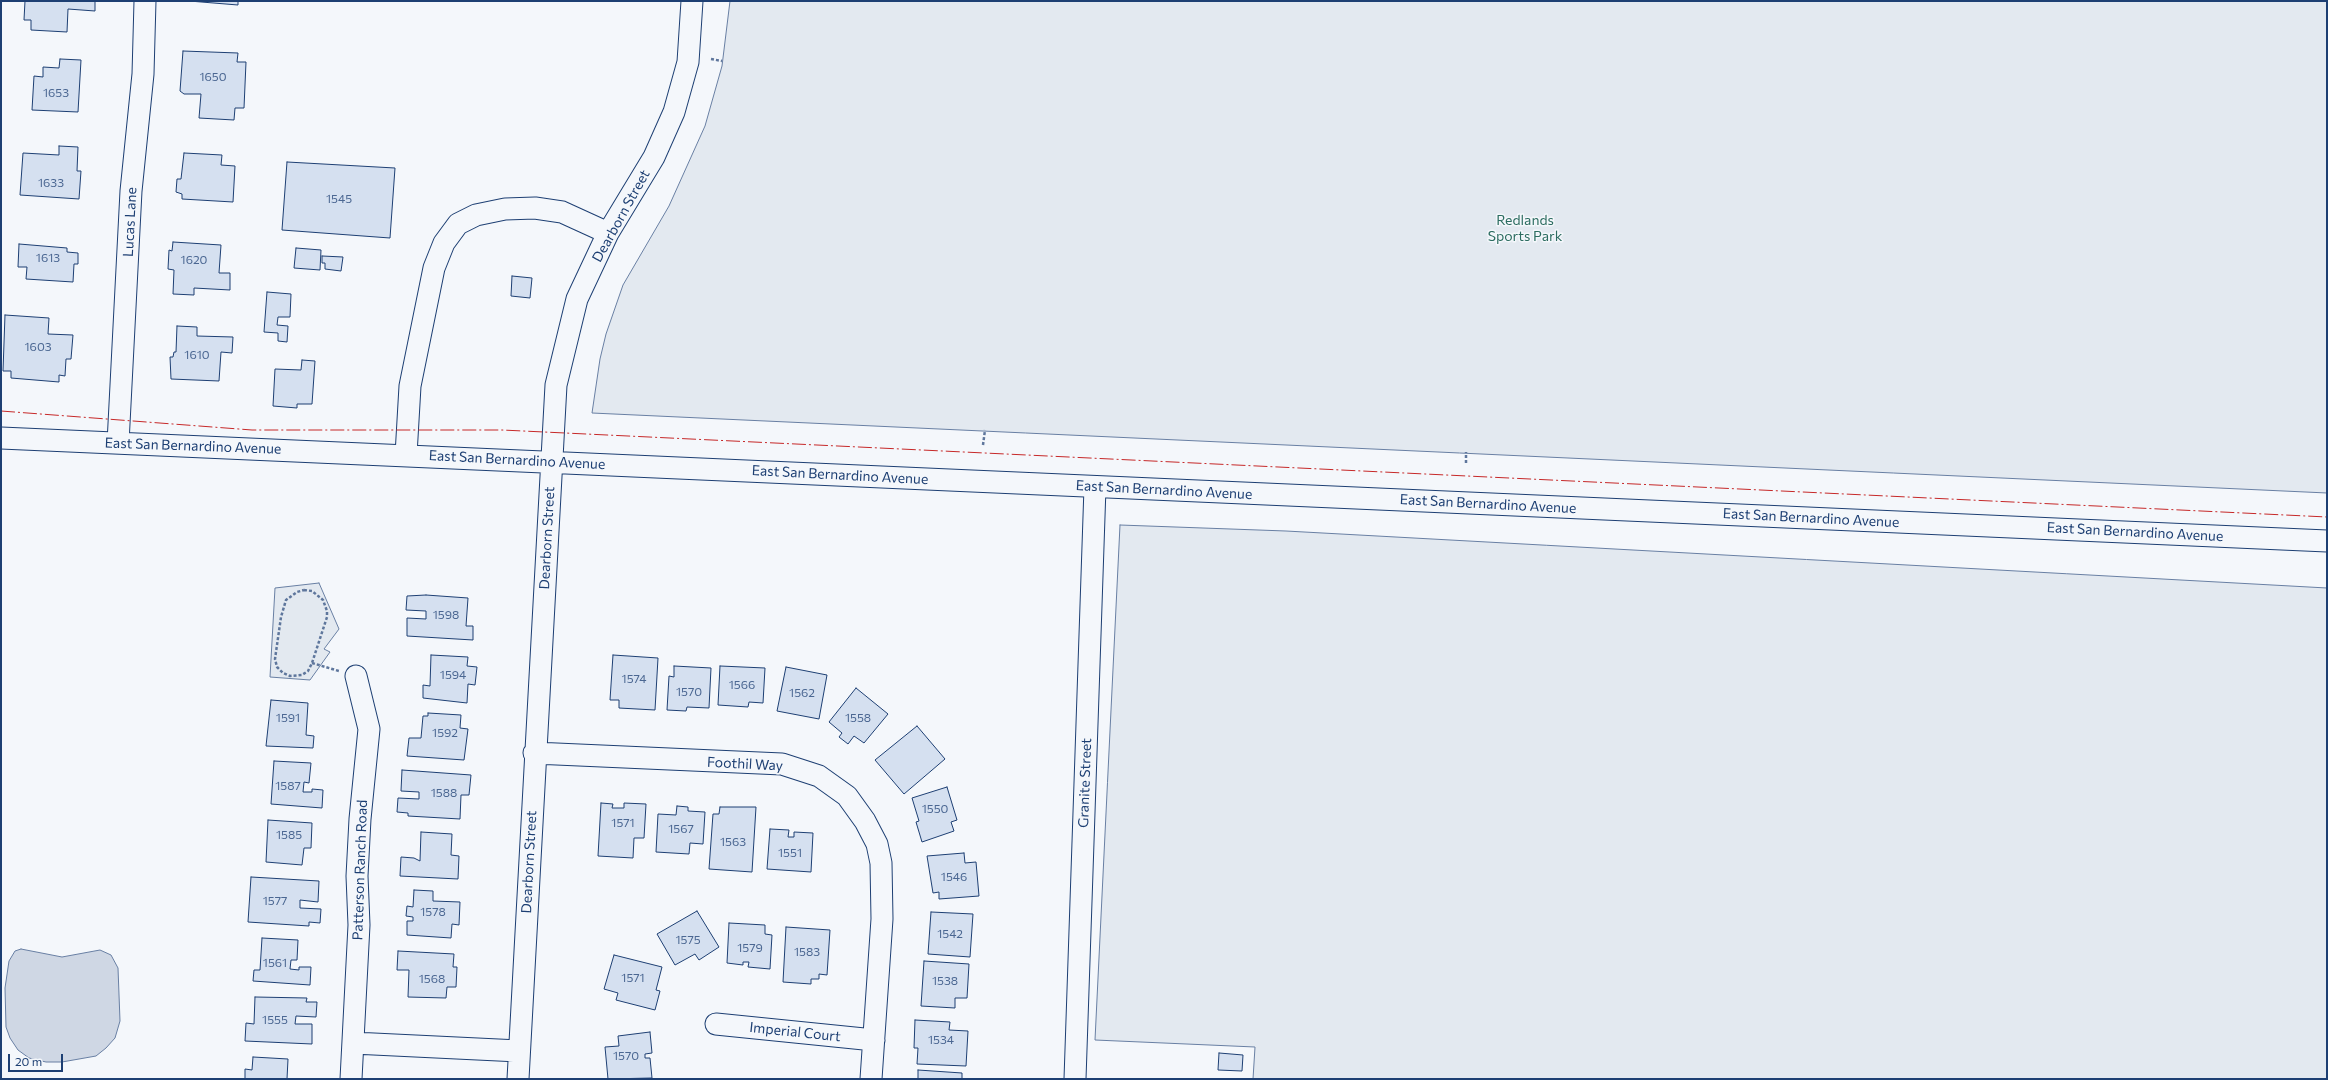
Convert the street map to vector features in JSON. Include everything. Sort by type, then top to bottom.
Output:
[{"type":"street","name":"Lucas Lane","points":[[118,443],[131,191],[143,74],[145,1]]},
{"type":"street","name":"Dearborn Street","points":[[518,1079],[534,753],[556,384],[577,299],[608,233],[654,157],[674,112],[688,62],[692,1]]},
{"type":"street","points":[[406,455],[410,386],[434,268],[444,243],[458,224],[476,215],[505,209],[535,208],[562,212],[608,233]]},
{"type":"street","name":"East San Bernardino Avenue","points":[[1,438],[2327,541]]},
{"type":"street","name":"Granite Street","points":[[1075,1079],[1095,487]]},
{"type":"street","name":"Patterson Ranch Road","points":[[351,1079],[359,925],[357,876],[369,729],[356,676]]},
{"type":"street","name":"Foothil Way","points":[[534,753],[782,764],[819,776],[847,796],[865,821],[877,844],[881,863],[882,919],[871,1079]]},
{"type":"street","name":"Imperial Court","points":[[716,1024],[874,1040]]},
{"type":"street","points":[[353,1043],[519,1051]]},
{"type":"path","points":[[711,59],[722,61]]},
{"type":"path","points":[[983,445],[984,430]]},
{"type":"path","points":[[1466,452],[1466,463]]},
{"type":"path","points":[[304,590],[312,591],[319,595],[327,611],[312,663],[308,671],[302,675],[290,676],[277,667],[274,659],[283,607],[290,596],[304,590]]},
{"type":"path","points":[[312,663],[356,676]]},
{"type":"green space","name":"Redlands Sports Park","points":[[730,1],[2327,1],[2327,493],[592,413],[600,359],[606,334],[623,285],[669,206],[705,126],[722,66]]},
{"type":"green space","points":[[1120,525],[1286,531],[2327,588],[2327,1079],[1253,1079],[1255,1047],[1095,1040]]},
{"type":"green space","points":[[319,583],[339,629],[324,649],[330,652],[310,680],[270,677],[275,588]]},
{"type":"shaded area","points":[[21,949],[62,957],[100,950],[111,955],[118,968],[120,1021],[115,1038],[96,1056],[62,1062],[46,1062],[29,1058],[18,1050],[10,1038],[6,1027],[5,988],[9,961],[15,951]]},
{"type":"building","points":[[25,1],[95,1],[95,11],[68,9],[67,32],[31,30],[31,20],[24,20]]},
{"type":"building","points":[[189,1],[238,1],[238,5]]},
{"type":"building","points":[[183,51],[238,53],[237,62],[246,62],[244,108],[235,108],[234,120],[199,118],[201,94],[184,94],[180,91]]},
{"type":"building","points":[[60,59],[81,60],[78,112],[32,110],[34,76],[43,77],[43,67],[59,68]]},
{"type":"building","points":[[59,146],[78,147],[77,171],[81,171],[79,199],[20,195],[23,153],[59,155]]},
{"type":"building","points":[[184,153],[222,155],[221,165],[235,166],[233,202],[182,199],[182,194],[176,192],[177,179],[181,179]]},
{"type":"building","points":[[287,162],[395,168],[390,238],[282,230]]},
{"type":"building","points":[[173,242],[221,245],[219,273],[230,273],[230,290],[194,288],[194,295],[173,294],[174,270],[168,269],[169,250],[172,251]]},
{"type":"building","points":[[19,244],[67,248],[67,252],[78,253],[78,264],[74,264],[73,282],[26,279],[27,267],[18,267]]},
{"type":"building","points":[[296,248],[321,250],[320,270],[294,268]]},
{"type":"building","points":[[322,256],[343,257],[341,271],[325,269],[325,263],[322,263]]},
{"type":"building","points":[[512,276],[532,278],[530,298],[511,296]]},
{"type":"building","points":[[267,292],[291,294],[290,317],[278,317],[277,325],[288,326],[287,342],[278,341],[278,333],[264,332]]},
{"type":"building","points":[[5,315],[49,318],[48,334],[73,335],[71,359],[66,359],[65,376],[59,375],[59,382],[11,378],[11,371],[3,371]]},
{"type":"building","points":[[177,326],[197,327],[197,336],[233,337],[232,353],[221,352],[219,381],[171,379],[170,357],[173,357],[174,352],[176,352]]},
{"type":"building","points":[[302,360],[315,361],[312,404],[297,404],[297,408],[273,406],[275,369],[301,370]]},
{"type":"building","points":[[426,595],[468,598],[466,626],[473,626],[473,640],[407,636],[407,618],[426,619],[426,611],[406,610],[407,596]]},
{"type":"building","points":[[431,655],[468,657],[467,666],[477,667],[475,685],[468,684],[467,703],[423,698],[423,685],[430,686]]},
{"type":"building","points":[[613,655],[658,658],[655,710],[619,708],[619,700],[610,700]]},
{"type":"building","points":[[674,666],[711,668],[709,708],[687,707],[686,711],[667,710],[669,676],[674,677]]},
{"type":"building","points":[[720,666],[765,668],[763,703],[749,702],[748,707],[718,705]]},
{"type":"building","points":[[786,667],[827,675],[819,719],[777,711]]},
{"type":"building","points":[[856,688],[888,714],[864,743],[854,736],[848,744],[839,737],[842,733],[829,722]]},
{"type":"building","points":[[271,700],[308,703],[306,735],[314,736],[313,748],[266,746]]},
{"type":"building","points":[[428,713],[461,715],[460,728],[468,729],[464,760],[407,756],[409,738],[421,738],[423,716],[428,716]]},
{"type":"building","points":[[917,726],[945,759],[904,794],[875,760]]},
{"type":"building","points":[[274,761],[311,763],[309,783],[304,782],[303,792],[312,792],[312,789],[323,790],[322,808],[271,804]]},
{"type":"building","points":[[402,770],[471,775],[469,795],[461,795],[460,819],[408,816],[408,813],[397,812],[398,798],[419,799],[419,792],[401,791]]},
{"type":"building","points":[[947,787],[957,820],[951,822],[954,831],[922,842],[916,822],[919,821],[912,798]]},
{"type":"building","points":[[601,803],[613,804],[612,808],[624,808],[624,803],[646,804],[644,838],[634,838],[633,858],[598,856]]},
{"type":"building","points":[[677,806],[688,807],[688,811],[705,812],[703,844],[690,843],[689,854],[656,852],[658,814],[676,815]]},
{"type":"building","points":[[720,807],[756,807],[752,872],[709,869],[713,814],[719,814]]},
{"type":"building","points":[[268,820],[312,823],[311,848],[304,848],[302,865],[266,862]]},
{"type":"building","points":[[770,829],[789,830],[788,837],[794,837],[794,832],[813,833],[811,872],[767,869]]},
{"type":"building","points":[[421,832],[452,834],[451,855],[459,856],[458,879],[400,876],[401,857],[414,858],[420,861]]},
{"type":"building","points":[[964,853],[965,863],[976,862],[979,896],[939,899],[939,892],[933,893],[927,856]]},
{"type":"building","points":[[251,877],[319,881],[318,902],[300,900],[300,908],[321,909],[320,923],[309,922],[309,926],[248,922]]},
{"type":"building","points":[[414,890],[433,891],[433,901],[460,902],[459,925],[452,924],[451,938],[407,935],[407,921],[413,921],[413,917],[406,916],[407,906],[413,907]]},
{"type":"building","points":[[697,911],[719,947],[699,960],[695,954],[675,965],[657,934]]},
{"type":"building","points":[[931,912],[973,914],[970,957],[928,954]]},
{"type":"building","points":[[729,923],[765,925],[765,934],[772,935],[770,969],[748,967],[749,962],[743,962],[743,965],[727,963]]},
{"type":"building","points":[[786,927],[830,930],[827,975],[819,974],[819,979],[811,979],[811,984],[783,982]]},
{"type":"building","points":[[262,938],[298,940],[297,960],[291,960],[290,969],[299,970],[299,967],[311,967],[310,985],[253,981],[254,970],[260,970]]},
{"type":"building","points":[[398,951],[454,954],[453,967],[457,967],[456,987],[447,987],[446,998],[408,997],[409,970],[397,970]]},
{"type":"building","points":[[614,955],[662,967],[656,990],[660,991],[655,1010],[616,1000],[618,993],[604,989]]},
{"type":"building","points":[[924,961],[969,964],[967,998],[955,998],[955,1008],[921,1006]]},
{"type":"building","points":[[255,997],[307,998],[306,1002],[317,1002],[316,1017],[296,1016],[295,1024],[312,1024],[312,1044],[245,1041],[246,1023],[254,1024]]},
{"type":"building","points":[[915,1020],[950,1022],[949,1030],[968,1031],[966,1066],[917,1064],[918,1048],[914,1048]]},
{"type":"building","points":[[650,1032],[652,1053],[645,1054],[645,1058],[650,1058],[652,1078],[608,1079],[605,1047],[619,1046],[618,1036]]},
{"type":"building","points":[[1219,1053],[1243,1055],[1242,1071],[1218,1070]]},
{"type":"building","points":[[253,1057],[288,1059],[287,1079],[245,1079],[245,1069],[252,1070]]},
{"type":"building","points":[[918,1070],[962,1073],[962,1079],[918,1079]]},
{"type":"power","points":[[1,411],[252,430],[502,430],[2327,517]]}]
